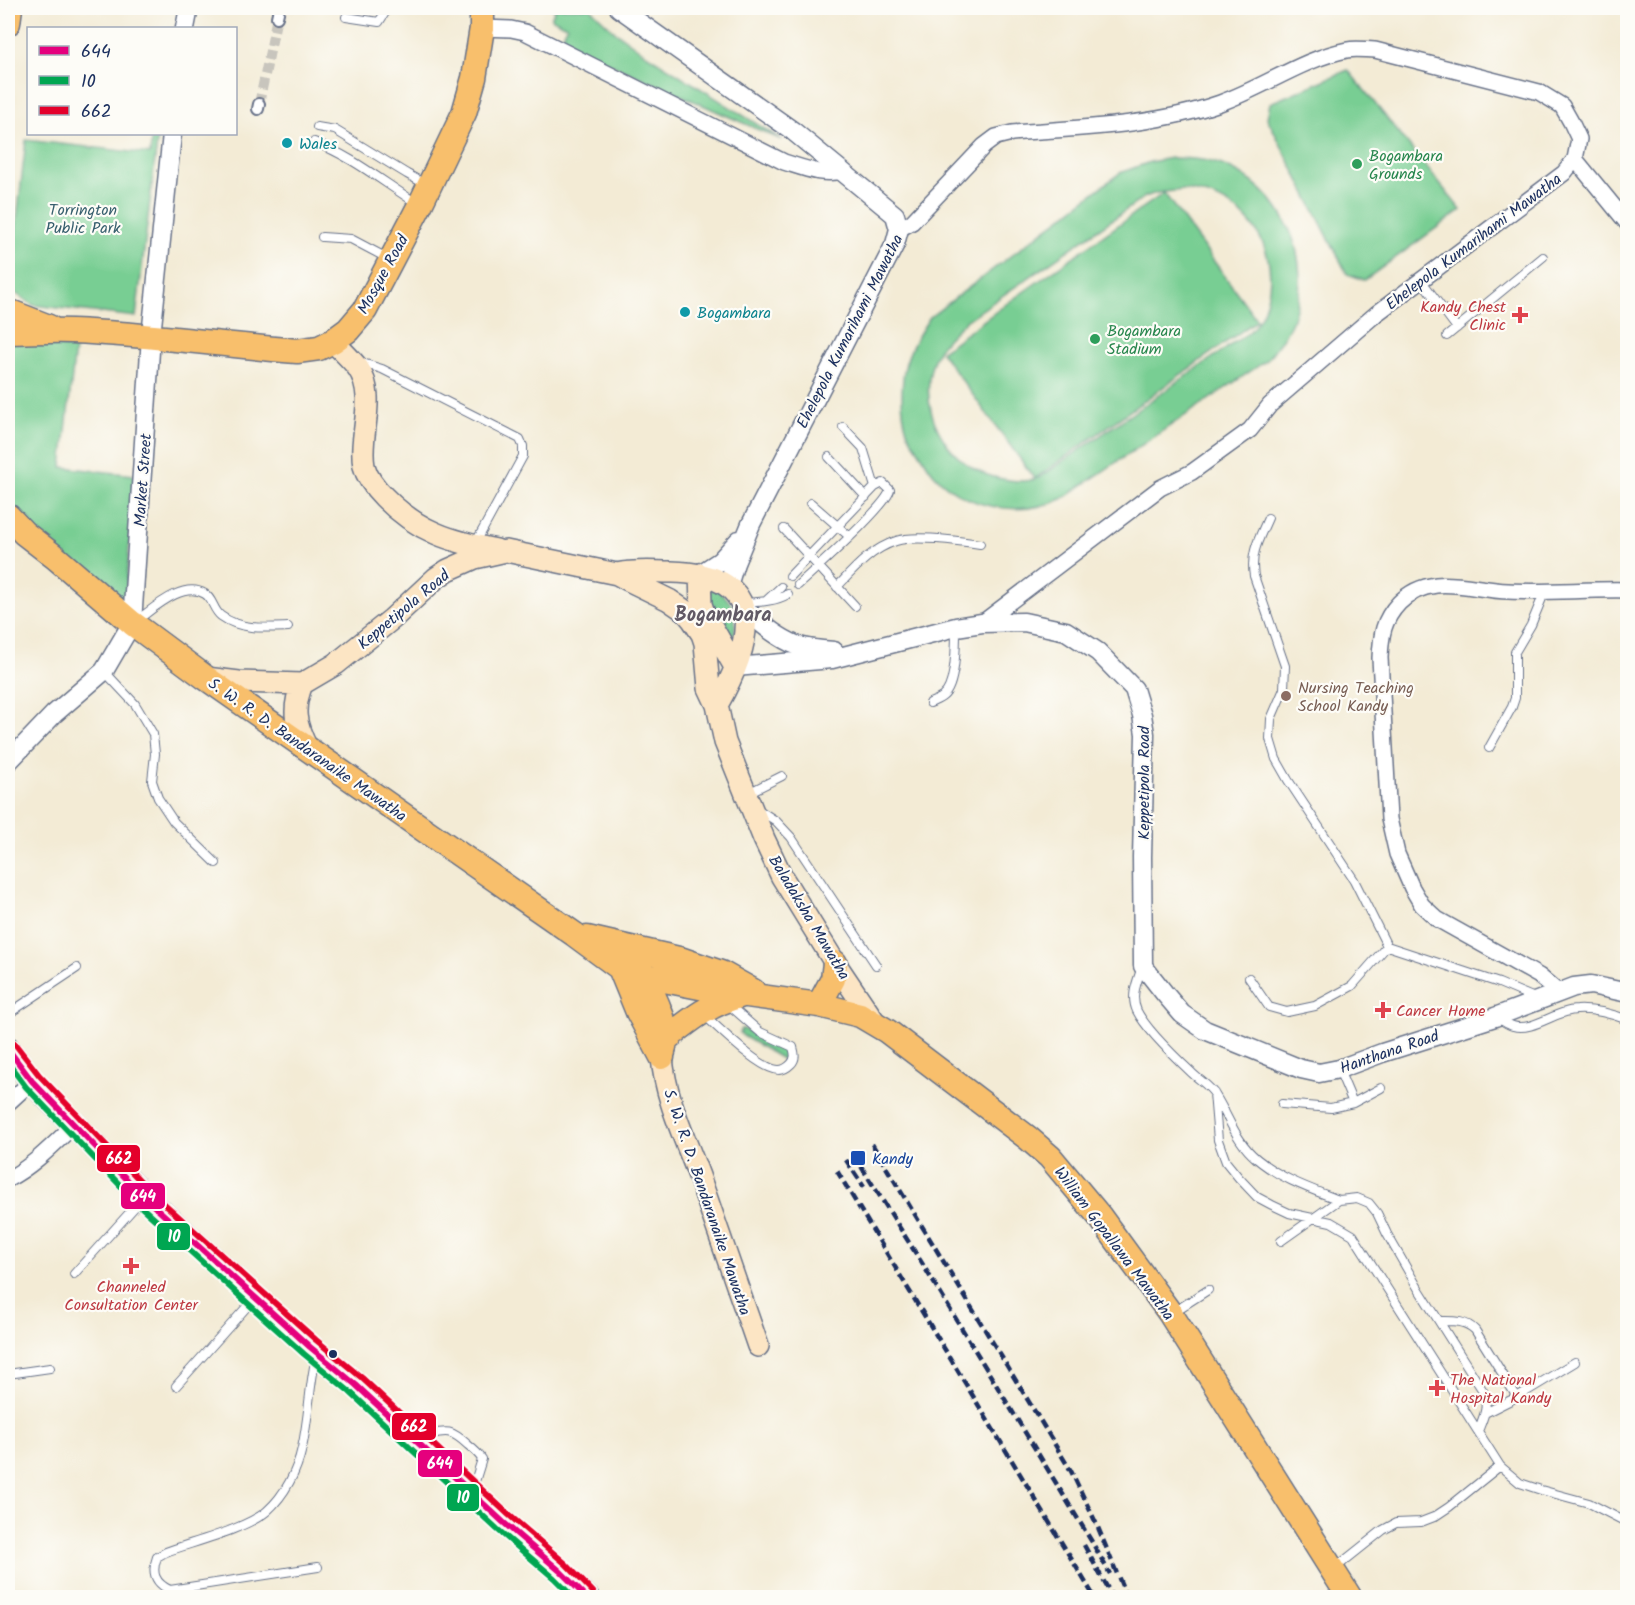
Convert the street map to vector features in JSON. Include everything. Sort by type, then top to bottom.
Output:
[{"type":"main road","points":[[8,23],[10,8]]},
{"type":"main road","name":"Mosque Road","points":[[8,332],[69,331],[152,336],[297,351],[319,348],[333,341],[348,330],[365,310],[464,113],[474,78],[482,18]]},
{"type":"main road","name":"Mosque Road","points":[[8,310],[59,331]]},
{"type":"main road","points":[[333,341],[358,367],[367,393],[363,455],[364,469],[370,481],[389,502],[421,527],[454,541],[506,551]]},
{"type":"main road","name":"S. W. R. D. Bandaranaike Mawatha","points":[[8,516],[24,533],[132,623],[206,678],[620,968]]},
{"type":"main road","name":"Keppetipola Road","points":[[302,684],[336,664],[448,570],[475,558],[506,551],[617,574],[669,600],[685,611],[698,627]]},
{"type":"main road","name":"Keppetipola Road","points":[[617,574],[629,571],[687,572],[716,579],[728,586]]},
{"type":"main road","points":[[700,574],[701,604],[704,613],[735,667]]},
{"type":"main road","points":[[717,705],[735,667],[746,632],[742,606],[734,590],[728,586]]},
{"type":"main road","name":"Baladaksha Mawatha","points":[[698,627],[705,643],[709,688],[717,705],[725,742],[782,877],[876,1024]]},
{"type":"main road","points":[[206,678],[239,682],[302,684],[295,707],[296,720],[299,733],[307,748]]},
{"type":"main road","points":[[574,934],[683,960],[721,973],[745,998],[701,1011],[664,1048]]},
{"type":"main road","points":[[819,1005],[833,979],[835,963]]},
{"type":"main road","points":[[620,968],[638,1012],[664,1048]]},
{"type":"main road","name":"William Gopallawa Mawatha","points":[[620,968],[745,998],[819,1005],[860,1015],[876,1024],[999,1115],[1050,1158],[1100,1217],[1170,1313],[1350,1598]]},
{"type":"main road","points":[[649,976],[650,990],[660,1010],[664,1048]]},
{"type":"main road","name":"S. W. R. D. Bandaranaike Mawatha","points":[[664,1048],[663,1072],[671,1099],[758,1346]]},
{"type":"main road","points":[[8,1049],[32,1081],[144,1197],[317,1353],[356,1385],[587,1598]]},
{"type":"street","points":[[184,27],[189,8]]},
{"type":"street","points":[[619,8],[793,131],[896,215],[899,229]]},
{"type":"street","points":[[482,18],[525,32],[784,162],[822,173],[843,171]]},
{"type":"street","name":"Ehelepola Kumarihami Mawatha","points":[[728,586],[752,524],[895,244],[899,229],[912,222],[984,146],[996,137],[1012,133],[1116,126],[1168,117],[1221,103],[1325,56],[1350,49],[1375,50],[1539,92],[1562,106],[1579,139],[1575,159],[1564,173],[1376,314],[1270,405],[1250,430],[1192,472],[1160,488],[982,623]]},
{"type":"street","name":"Market Street","points":[[132,623],[152,336],[172,135]]},
{"type":"street","points":[[1575,159],[1628,224]]},
{"type":"street","points":[[700,574],[727,554],[752,524]]},
{"type":"street","points":[[1558,992],[1539,976],[1437,919],[1422,905],[1412,888],[1397,854],[1389,819],[1380,658],[1381,636],[1390,613],[1407,595],[1427,585],[1450,584],[1506,591],[1628,590]]},
{"type":"street","name":"Keppetipola Road","points":[[742,606],[775,633],[795,644],[813,649],[857,652]]},
{"type":"street","name":"Keppetipola Road","points":[[735,667],[832,659],[957,627],[982,623],[1024,622],[1066,631],[1098,652],[1134,689],[1145,734],[1142,857],[1143,966]]},
{"type":"street","points":[[8,762],[54,714],[104,670],[132,623]]},
{"type":"street","name":"Hanthana Road","points":[[1143,966],[1182,1014],[1205,1030],[1300,1069],[1318,1073],[1339,1069],[1495,1017],[1574,987],[1591,985],[1628,993]]},
{"type":"street","points":[[8,1103],[32,1081]]},
{"type":"street","points":[[8,1179],[42,1156],[74,1125]]},
{"type":"lane","points":[[346,17],[379,22],[388,8]]},
{"type":"lane","points":[[317,127],[335,130],[407,174],[424,195]]},
{"type":"lane","points":[[314,142],[424,195]]},
{"type":"lane","points":[[322,237],[351,239],[391,261]]},
{"type":"lane","points":[[1447,336],[1543,257]]},
{"type":"lane","points":[[1421,280],[1457,328]]},
{"type":"lane","points":[[350,360],[382,369],[520,439],[524,456],[474,546]]},
{"type":"lane","points":[[843,427],[863,448],[875,487]]},
{"type":"lane","points":[[828,457],[866,497]]},
{"type":"lane","points":[[790,576],[875,487],[879,484],[886,484],[890,490],[889,495],[850,537],[798,585]]},
{"type":"lane","points":[[811,503],[850,537]]},
{"type":"lane","points":[[1268,518],[1253,552],[1252,563],[1254,576],[1285,666],[1284,689],[1271,719],[1270,739],[1276,759],[1354,880],[1387,946],[1499,983],[1538,1000]]},
{"type":"lane","points":[[784,530],[855,606]]},
{"type":"lane","points":[[837,587],[871,554],[896,541],[912,539],[980,544]]},
{"type":"lane","points":[[766,601],[781,587]]},
{"type":"lane","points":[[132,623],[180,591],[193,591],[204,593],[210,598],[216,612],[232,622],[248,627],[288,627]]},
{"type":"lane","points":[[1490,748],[1515,698],[1515,652],[1531,625],[1545,591]]},
{"type":"lane","points":[[742,606],[788,594]]},
{"type":"lane","points":[[930,703],[945,695],[949,687],[955,664],[957,627]]},
{"type":"lane","points":[[104,670],[135,704],[153,734],[155,754],[152,781],[158,798],[174,822],[216,863]]},
{"type":"lane","points":[[782,776],[748,799],[776,821],[791,837],[876,965]]},
{"type":"lane","points":[[1249,978],[1269,1007],[1287,1012],[1315,1006],[1352,986],[1387,946]]},
{"type":"lane","points":[[1143,966],[1134,989],[1137,1011],[1149,1028],[1214,1093],[1232,1130],[1244,1146],[1258,1160],[1300,1185],[1339,1200]]},
{"type":"lane","points":[[8,1014],[77,968]]},
{"type":"lane","points":[[701,1011],[738,1046],[769,1066],[778,1070],[787,1068],[794,1061],[793,1047],[760,1032],[745,998]]},
{"type":"lane","points":[[1495,1017],[1513,1026],[1524,1028],[1575,1010],[1615,1015],[1628,1020]]},
{"type":"lane","points":[[1339,1069],[1353,1103]]},
{"type":"lane","points":[[1282,1104],[1331,1108],[1353,1103],[1381,1088]]},
{"type":"lane","points":[[1214,1093],[1218,1140],[1226,1162],[1257,1197],[1289,1213],[1331,1222],[1353,1235],[1500,1466],[1520,1483],[1589,1503],[1628,1523]]},
{"type":"lane","points":[[74,1274],[144,1197]]},
{"type":"lane","points":[[1281,1241],[1339,1200],[1357,1198],[1369,1203],[1483,1391],[1487,1400],[1478,1431]]},
{"type":"lane","points":[[1170,1313],[1208,1290]]},
{"type":"lane","points":[[176,1386],[255,1298]]},
{"type":"lane","points":[[1439,1321],[1469,1324],[1517,1397]]},
{"type":"lane","points":[[317,1353],[297,1468],[284,1490],[267,1511],[252,1521],[166,1552],[157,1557],[154,1565],[156,1578],[161,1586],[170,1590],[318,1567]]},
{"type":"lane","points":[[1485,1413],[1517,1397],[1575,1362]]},
{"type":"lane","points":[[8,1374],[50,1368]]},
{"type":"lane","points":[[413,1438],[449,1431],[455,1433],[479,1454],[482,1459],[481,1464],[471,1492]]},
{"type":"lane","points":[[1333,1569],[1383,1530],[1396,1523],[1421,1522],[1434,1517],[1500,1466]]},
{"type":"green space","points":[[551,8],[590,8],[613,30],[643,52],[782,140],[560,42],[567,26],[551,18],[555,9]]},
{"type":"green space","name":"Bogambara Grounds","points":[[1348,70],[1461,210],[1365,280],[1347,274],[1267,118],[1270,103]]},
{"type":"green space","name":"Torrington Public Park","points":[[152,135],[158,135],[136,317],[33,305],[9,289],[26,140],[150,154]]},
{"type":"green space","points":[[1184,158],[1222,165],[1244,176],[1262,190],[1277,208],[1289,228],[1300,274],[1298,297],[1287,332],[1267,360],[1062,499],[1046,505],[1012,509],[978,503],[963,496],[948,487],[933,473],[911,438],[904,421],[902,392],[904,370],[916,339],[930,317],[1120,173],[1150,162]],"holes":[[[1183,190],[1219,199],[1248,220],[1266,251],[1269,289],[1262,313],[1253,328],[1036,478],[1257,320],[1164,193],[941,352],[1035,479],[1027,481],[1003,479],[983,473],[965,463],[950,449],[939,431],[931,412],[928,392],[930,371],[938,351],[947,339],[966,321],[1145,197],[1156,193]]]},
{"type":"green space","points":[[8,341],[75,348],[62,467],[134,475],[125,608],[23,523],[8,499]]},
{"type":"green space","points":[[713,586],[732,607],[735,620],[734,636],[726,636],[720,632],[708,595]]},
{"type":"green space","points":[[741,1029],[786,1051],[786,1059],[782,1059],[743,1036],[740,1033]]},
{"type":"tunnel","points":[[259,104],[277,17]]},
{"type":"railway","points":[[872,1144],[1071,1471],[1097,1525],[1127,1598]]},
{"type":"railway","points":[[854,1155],[1110,1574]]},
{"type":"railway","points":[[846,1160],[864,1187]]},
{"type":"railway","points":[[837,1171],[1095,1598]]},
{"type":"railway","points":[[1084,1545],[1113,1598]]},
{"type":"transit line","name":"662","points":[[15,1044],[39,1075],[150,1191],[316,1340],[362,1378],[509,1515],[566,1564],[593,1592]]},
{"type":"transit line","name":"644","points":[[8,1049],[32,1081],[144,1197],[310,1347],[356,1385],[587,1598]]},
{"type":"transit line","name":"10","points":[[8,1063],[26,1087],[138,1204],[304,1354],[350,1392],[574,1598]]},
{"type":"place","name":"Wales","points":[[287,143]]},
{"type":"place","name":"Bogambara Grounds","points":[[1357,164]]},
{"type":"place","name":"Bogambara","points":[[685,312]]},
{"type":"place","name":"Kandy Chest Clinic","points":[[1520,315]]},
{"type":"place","name":"Bogambara Stadium","points":[[1095,339]]},
{"type":"place","name":"Nursing Teaching School Kandy","points":[[1286,696]]},
{"type":"place","name":"Cancer Home","points":[[1383,1010]]},
{"type":"place","name":"Kandy","points":[[858,1158]]},
{"type":"place","name":"Channeled Consultation Center","points":[[131,1266]]},
{"type":"place","name":"The National Hospital Kandy","points":[[1437,1388]]},
{"type":"district","name":"Bogambara","points":[[723,614]]}]
